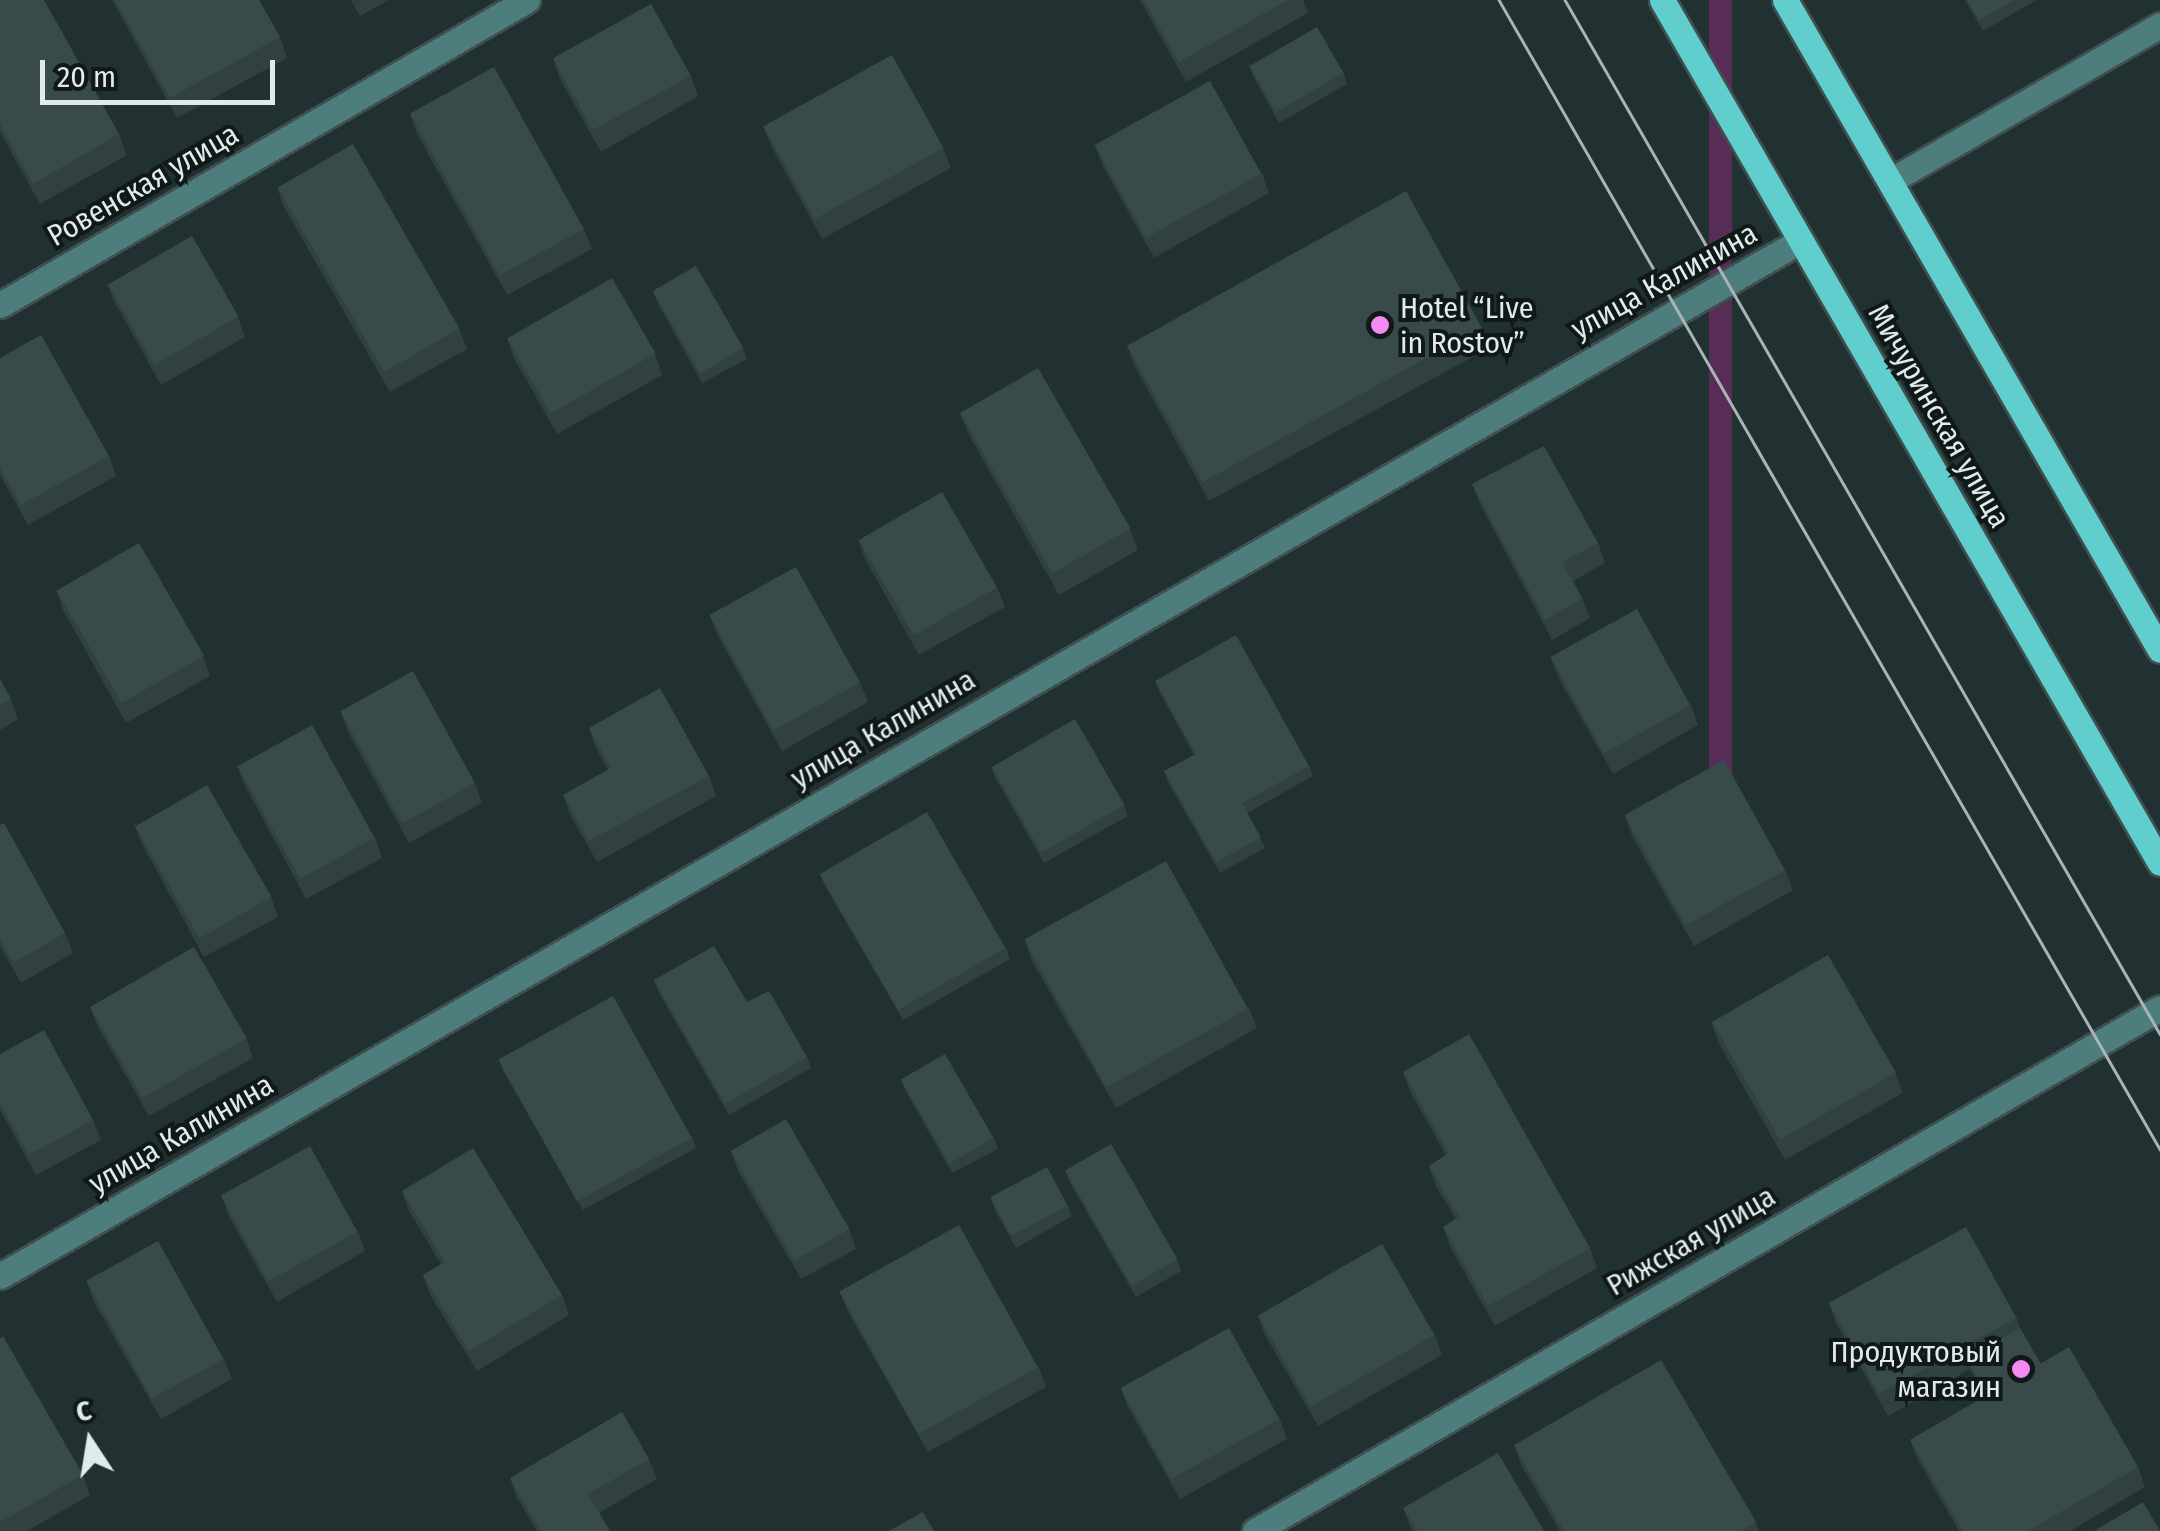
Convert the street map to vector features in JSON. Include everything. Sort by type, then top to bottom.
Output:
[{"type":"main road","name":"Мичуринская улица","points":[[1662,0],[2160,863]]},
{"type":"main road","points":[[1786,0],[2160,650]]},
{"type":"street","name":"Ровенская улица","points":[[0,305],[527,0]]},
{"type":"street","points":[[1890,180],[2160,25]]},
{"type":"street","name":"улица Калинина","points":[[0,1276],[1800,241]]},
{"type":"street","name":"Рижская улица","points":[[1255,1531],[2160,1008]]},
{"type":"shaded area","points":[[1709,0],[1732,0],[1732,908],[1709,908]]},
{"type":"building","points":[[0,0],[44,0],[119,134],[33,184],[0,124]]},
{"type":"building","points":[[115,0],[259,0],[280,37],[170,98]]},
{"type":"building","points":[[1144,0],[1288,0],[1179,62]]},
{"type":"building","points":[[1967,0],[2014,0],[1979,20]]},
{"type":"building","points":[[651,4],[691,76],[593,130],[553,58]]},
{"type":"building","points":[[1317,27],[1344,73],[1276,112],[1249,66]]},
{"type":"building","points":[[892,55],[943,148],[815,219],[763,126]]},
{"type":"building","points":[[494,67],[584,229],[500,275],[410,114]]},
{"type":"building","points":[[1210,81],[1261,174],[1146,238],[1095,145]]},
{"type":"building","points":[[353,144],[460,328],[384,372],[278,188]]},
{"type":"building","points":[[1406,191],[1482,327],[1203,482],[1127,346]]},
{"type":"building","points":[[192,236],[238,317],[154,365],[108,284]]},
{"type":"building","points":[[696,266],[744,348],[700,373],[653,291]]},
{"type":"building","points":[[612,278],[656,353],[551,414],[507,338]]},
{"type":"building","points":[[41,335],[109,456],[21,505],[0,468],[0,358]]},
{"type":"building","points":[[1038,368],[1130,528],[1053,573],[960,413]]},
{"type":"building","points":[[1544,446],[1598,543],[1562,562],[1582,598],[1545,620],[1472,484]]},
{"type":"building","points":[[942,492],[997,587],[914,635],[859,540]]},
{"type":"building","points":[[139,543],[204,656],[122,703],[57,590]]},
{"type":"building","points":[[796,567],[860,682],[773,730],[709,615]]},
{"type":"building","points":[[1637,609],[1690,705],[1604,753],[1550,657]]},
{"type":"building","points":[[1236,635],[1309,766],[1242,803],[1261,838],[1216,862],[1164,771],[1196,754],[1155,681]]},
{"type":"building","points":[[413,671],[475,783],[402,823],[340,711]]},
{"type":"building","points":[[0,679],[11,699],[0,705]]},
{"type":"building","points":[[660,688],[709,776],[589,841],[563,795],[611,768],[589,728]]},
{"type":"building","points":[[1075,719],[1124,805],[1041,853],[992,767]]},
{"type":"building","points":[[312,725],[375,838],[300,879],[238,766]]},
{"type":"building","points":[[1724,760],[1785,870],[1685,925],[1624,815]]},
{"type":"building","points":[[207,785],[272,897],[200,938],[135,826]]},
{"type":"building","points":[[927,812],[1006,948],[898,1010],[820,874]]},
{"type":"building","points":[[4,823],[65,933],[13,963],[0,939],[0,825]]},
{"type":"building","points":[[1166,861],[1248,1009],[1106,1087],[1024,940]]},
{"type":"building","points":[[714,946],[747,1002],[769,991],[807,1057],[725,1104],[654,980]]},
{"type":"building","points":[[194,947],[246,1038],[143,1098],[90,1007]]},
{"type":"building","points":[[1828,955],[1896,1073],[1780,1140],[1712,1022]]},
{"type":"building","points":[[613,996],[692,1138],[577,1201],[498,1060]]},
{"type":"building","points":[[44,1030],[93,1120],[29,1155],[0,1103],[0,1054]]},
{"type":"building","points":[[1469,1034],[1590,1248],[1488,1306],[1443,1227],[1459,1217],[1429,1166],[1449,1153],[1403,1072]]},
{"type":"building","points":[[945,1054],[994,1138],[949,1164],[901,1080]]},
{"type":"building","points":[[786,1119],[850,1229],[794,1261],[731,1151]]},
{"type":"building","points":[[1111,1144],[1178,1259],[1132,1286],[1065,1170]]},
{"type":"building","points":[[310,1146],[358,1232],[268,1281],[221,1195]]},
{"type":"building","points":[[473,1148],[562,1295],[469,1351],[423,1275],[445,1262],[402,1191]]},
{"type":"building","points":[[1047,1167],[1068,1206],[1011,1236],[990,1197]]},
{"type":"building","points":[[959,1225],[1038,1368],[918,1434],[839,1291]]},
{"type":"building","points":[[1966,1227],[2016,1318],[1879,1394],[1829,1303]]},
{"type":"building","points":[[158,1241],[223,1359],[152,1399],[86,1281]]},
{"type":"building","points":[[1382,1244],[1434,1335],[1311,1406],[1258,1316]]},
{"type":"building","points":[[1229,1328],[1279,1419],[1171,1479],[1121,1388]]},
{"type":"building","points":[[2020,1328],[2041,1364],[1987,1395],[1966,1359]]},
{"type":"building","points":[[3,1336],[83,1475],[0,1522],[0,1338]]},
{"type":"building","points":[[2069,1347],[2138,1467],[2028,1531],[1963,1531],[1910,1440]]},
{"type":"building","points":[[1661,1360],[1756,1522],[1741,1531],[1564,1531],[1514,1445]]},
{"type":"building","points":[[622,1412],[649,1459],[588,1494],[610,1531],[541,1531],[510,1478]]},
{"type":"building","points":[[1498,1453],[1544,1531],[1417,1531],[1403,1508]]},
{"type":"building","points":[[2143,1502],[2160,1531],[2094,1531]]},
{"type":"building","points":[[923,1512],[934,1531],[889,1531]]},
{"type":"tram line","points":[[1499,0],[2160,1149]]},
{"type":"tram line","points":[[1565,0],[2160,1034]]},
{"type":"place","name":"Hotel “Live in Rostov”","points":[[1380,325]]},
{"type":"place","name":"Продуктовый магазин","points":[[2021,1369]]}]
